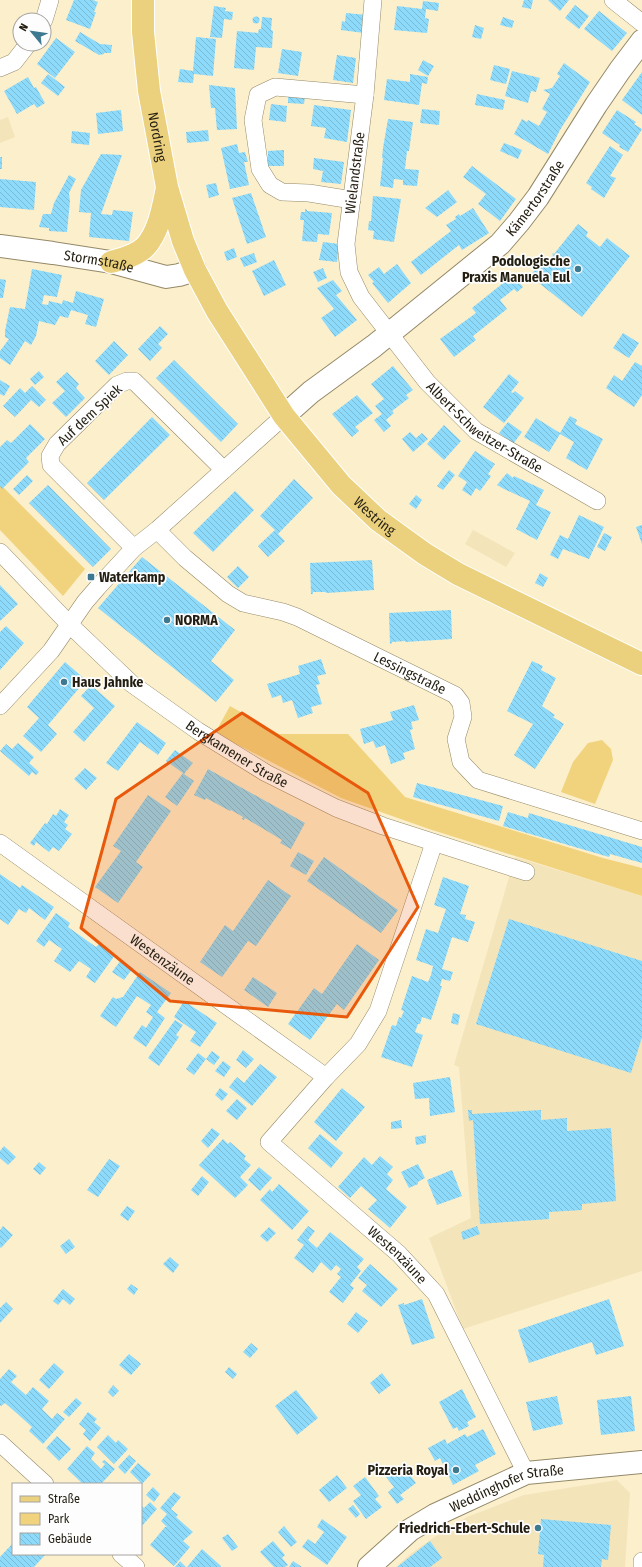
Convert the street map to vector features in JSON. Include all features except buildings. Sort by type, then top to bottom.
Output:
[{"type":"main road","name":"Nordring","points":[[143,0],[143,32],[149,91],[167,187],[183,241],[195,270]]},
{"type":"main road","points":[[111,262],[130,257],[145,247],[155,232],[167,187]]},
{"type":"main road","name":"Westring","points":[[195,270],[217,311],[284,416],[341,484],[378,520],[426,554],[458,574],[642,664]]},
{"type":"street","points":[[46,12],[50,0]]},
{"type":"street","name":"Wielandstraße","points":[[374,0],[346,244],[349,272],[361,297],[390,333]]},
{"type":"street","points":[[613,0],[642,23]]},
{"type":"street","name":"Kämertorstraße","points":[[284,416],[311,392],[390,333],[500,244],[538,197],[616,76],[642,42]]},
{"type":"street","points":[[0,68],[14,62],[22,52]]},
{"type":"street","points":[[352,200],[308,193],[282,192],[270,185],[260,169],[254,120],[258,95],[275,87],[364,95]]},
{"type":"street","name":"Stormstraße","points":[[0,246],[111,262],[166,277],[195,270]]},
{"type":"street","name":"Albert-Schweitzer-Straße","points":[[390,333],[427,382],[476,431],[597,501]]},
{"type":"street","name":"Auf dem Spiek","points":[[134,548],[51,465],[50,456],[56,444],[117,385],[127,381],[134,381],[224,470]]},
{"type":"street","points":[[0,706],[51,651],[85,602],[134,548],[157,530],[284,416]]},
{"type":"street","name":"Lessingstraße","points":[[157,530],[185,558],[228,594],[243,603],[283,612],[297,617],[455,695],[461,703],[463,717],[456,739],[461,762],[478,780],[642,831]]},
{"type":"street","name":"Bergkamener Straße","points":[[0,552],[70,625],[132,684],[198,731],[266,773],[336,808],[383,826],[526,872]]},
{"type":"street","name":"Westenzäune","points":[[0,842],[326,1077]]},
{"type":"street","name":"Westenzäune","points":[[434,843],[378,1011],[358,1044],[326,1077],[269,1142],[399,1254],[436,1294],[526,1473]]},
{"type":"street","points":[[0,1443],[44,1483]]},
{"type":"street","name":"Weddinghofer Straße","points":[[369,1567],[410,1530],[435,1515],[526,1473],[642,1462]]},
{"type":"street","points":[[642,1561],[642,1567]]},
{"type":"highlighted area","points":[[242,713],[368,793],[418,907],[347,1017],[170,1001],[81,928],[116,799]]},
{"type":"shaded area","points":[[8,117],[15,137],[0,143],[0,120]]},
{"type":"shaded area","points":[[473,530],[515,553],[506,567],[465,544]]},
{"type":"shaded area","points":[[515,857],[642,896],[642,1271],[463,1329],[429,1238],[471,1218],[459,1067],[454,1065]]},
{"type":"shaded area","name":"Friedrich-Ebert-Schule","points":[[617,1480],[630,1493],[625,1567],[396,1567],[409,1555],[430,1540],[467,1517],[524,1495]]},
{"type":"green space","points":[[0,484],[85,569],[63,596],[0,530]]},
{"type":"green space","points":[[230,706],[279,734],[348,734],[405,797],[603,858],[642,868],[642,896],[429,829],[341,798],[215,733]]},
{"type":"green space","points":[[602,740],[611,749],[613,760],[595,804],[561,792],[573,762],[588,743]]},
{"type":"place","name":"Podologische Praxis Manuela Eul","points":[[578,269]]},
{"type":"place","name":"Waterkamp","points":[[91,577]]},
{"type":"place","name":"NORMA","points":[[167,620]]},
{"type":"place","name":"Haus Jahnke","points":[[64,682]]},
{"type":"place","name":"Pizzeria Royal","points":[[456,1470]]},
{"type":"place","name":"Friedrich-Ebert-Schule","points":[[538,1528]]}]
